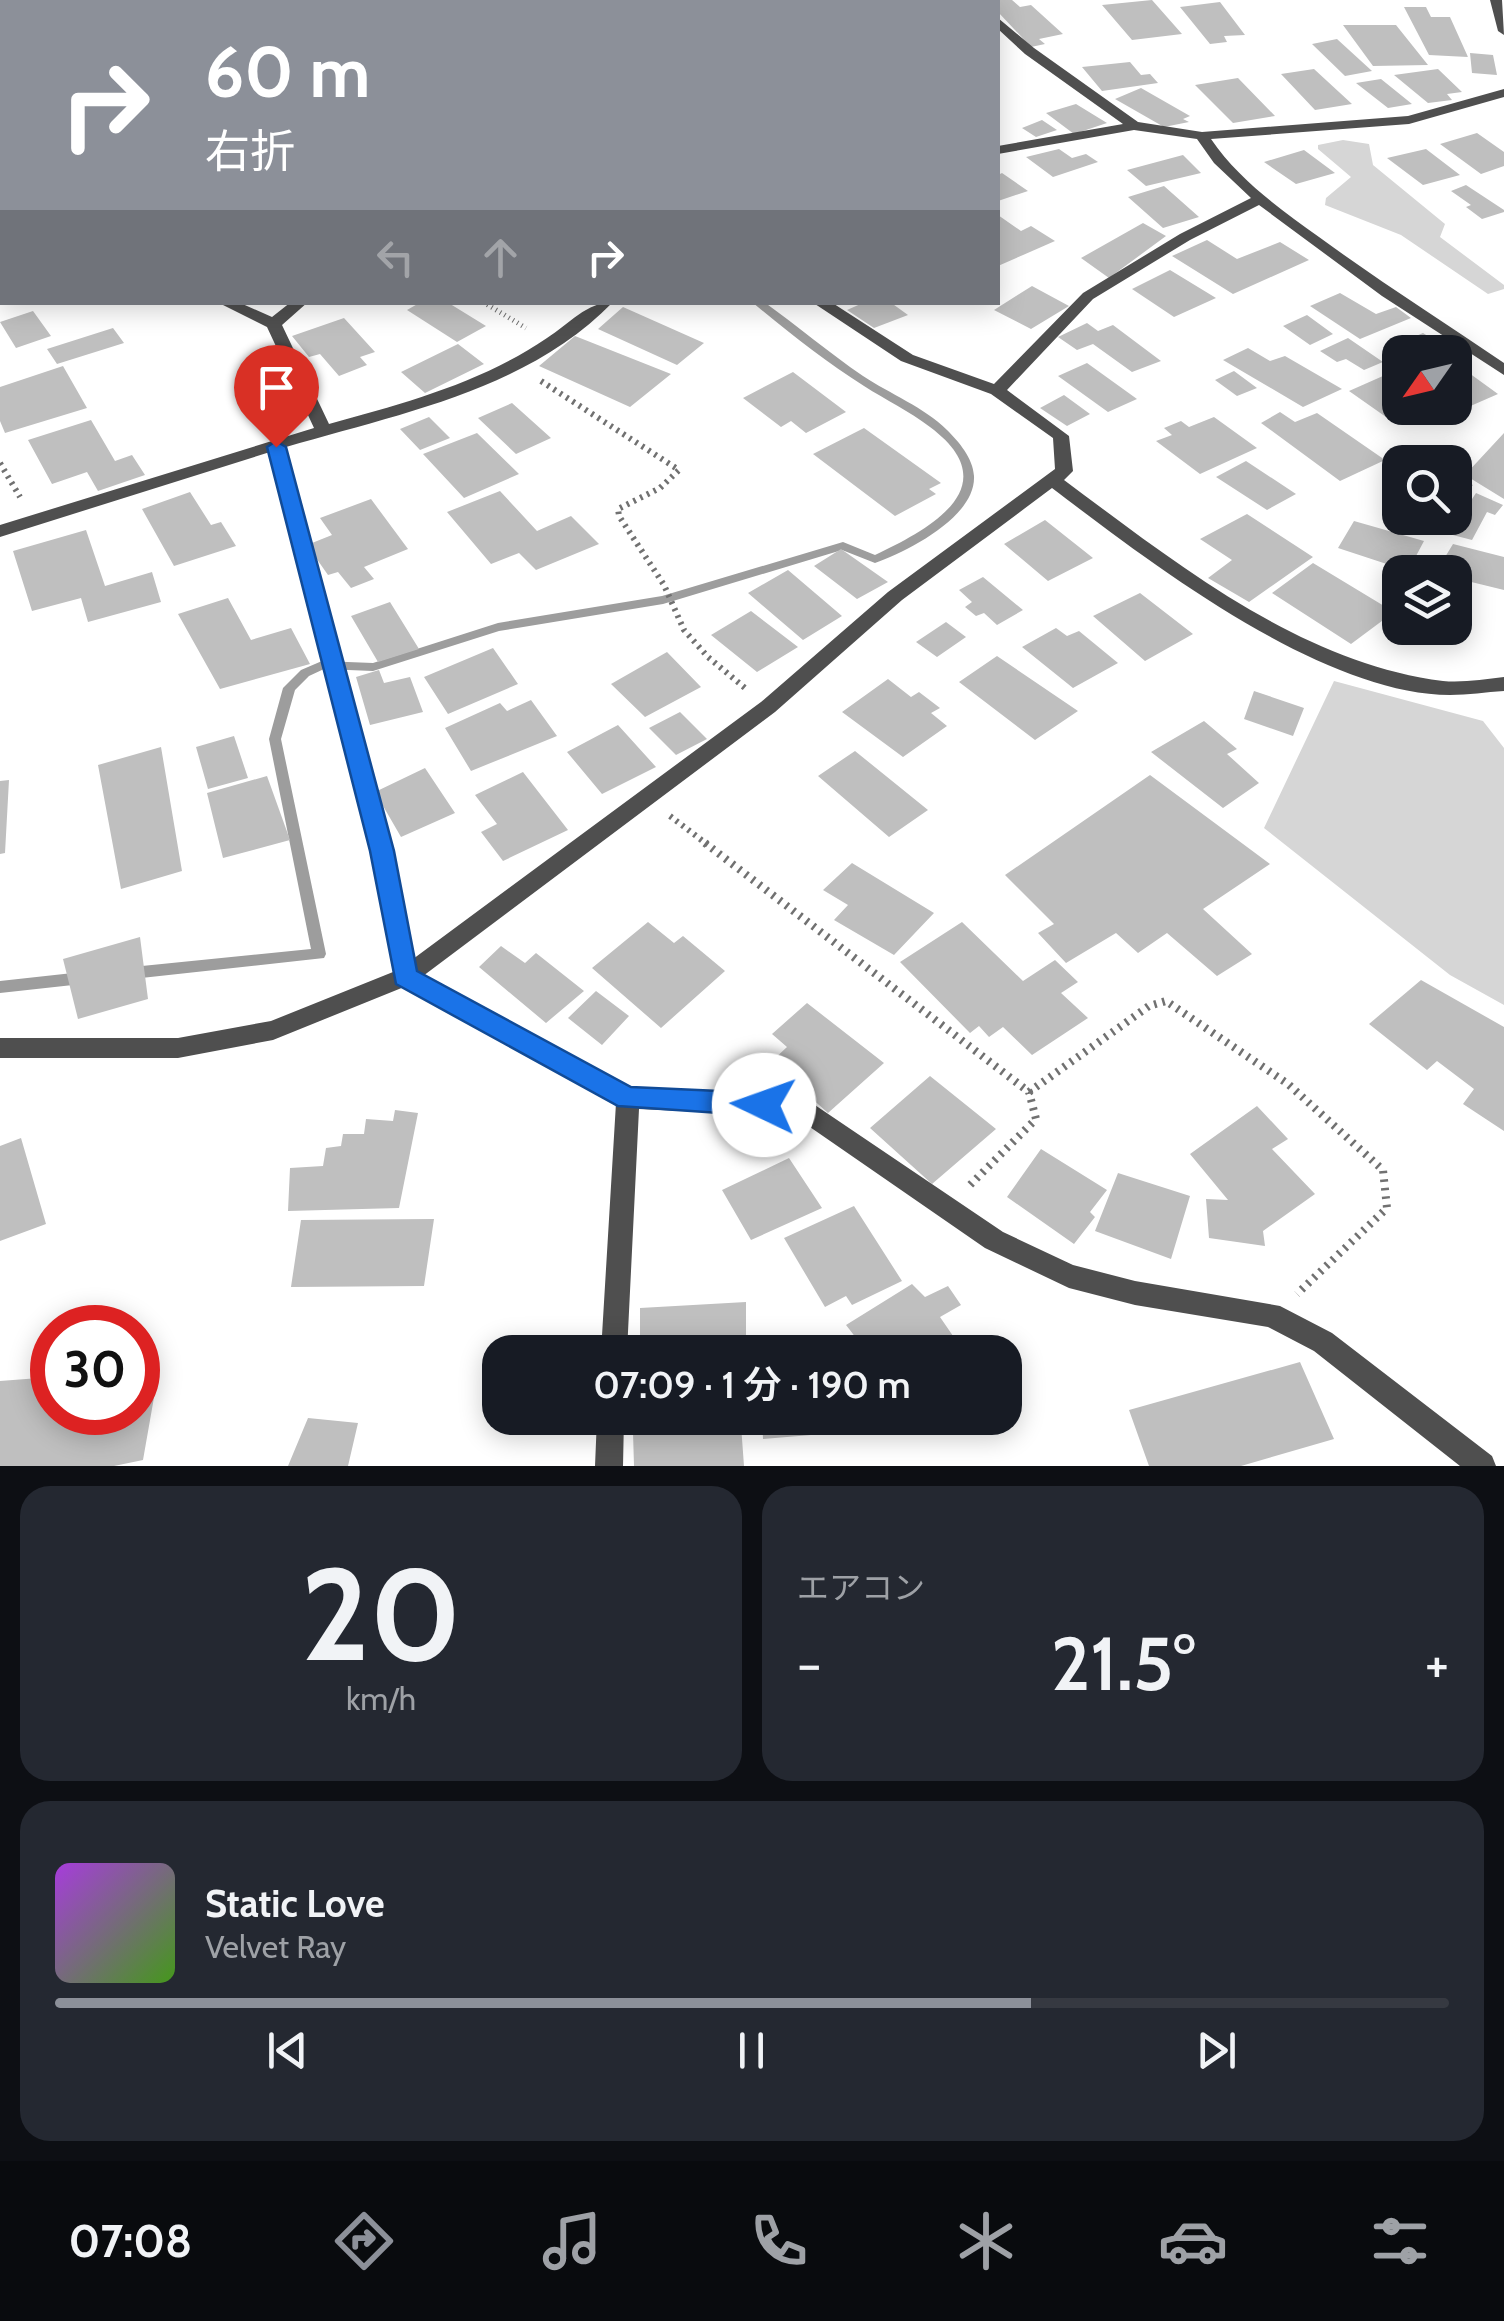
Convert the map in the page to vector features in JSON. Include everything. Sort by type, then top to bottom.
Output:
[{"type":"street","points":[[1496,0],[1504,32]]},
{"type":"street","points":[[1000,24],[1033,57],[1134,126]]},
{"type":"street","points":[[1000,150],[1134,126],[1202,136],[1408,120],[1504,93]]},
{"type":"street","points":[[1202,136],[1207,149],[1258,200],[1504,370]]},
{"type":"street","points":[[997,391],[1088,296],[1184,237],[1258,200]]},
{"type":"street","points":[[231,305],[274,324],[324,430]]},
{"type":"street","points":[[274,324],[297,305]]},
{"type":"street","points":[[0,530],[324,430],[409,410],[480,384],[521,364],[602,305]]},
{"type":"street","points":[[0,1048],[178,1048],[274,1030],[405,976],[768,707],[895,596],[1064,470],[1061,436],[997,391],[907,358],[824,305]]},
{"type":"street","points":[[276,447],[382,851],[405,976]]},
{"type":"street","points":[[1052,480],[1139,547],[1202,589],[1350,668],[1410,683],[1453,688],[1504,684]]},
{"type":"street","points":[[405,976],[628,1098],[798,1106],[994,1240],[1070,1276],[1135,1293],[1274,1317],[1323,1342],[1482,1466]]},
{"type":"street","points":[[615,1335],[628,1098]]},
{"type":"street","points":[[608,1466],[610,1435]]},
{"type":"path","points":[[488,305],[552,343]]},
{"type":"path","points":[[521,364],[551,390],[680,470],[662,487],[618,509],[619,516],[664,584],[684,630],[708,658],[768,707]]},
{"type":"path","points":[[0,463],[34,520]]},
{"type":"path","points":[[645,796],[1029,1092],[1036,1104],[1036,1120],[946,1209]]},
{"type":"path","points":[[1029,1092],[1149,1006],[1166,1001],[1288,1084],[1383,1170],[1387,1208],[1274,1317]]},
{"type":"shaded area","points":[[1343,140],[1369,144],[1373,165],[1445,224],[1440,237],[1504,285],[1504,289],[1488,294],[1401,235],[1325,205],[1326,198],[1351,177],[1318,145]]},
{"type":"shaded area","points":[[1334,681],[1483,721],[1504,748],[1504,1005],[1450,975],[1264,828]]},
{"type":"building","points":[[1000,0],[1012,0],[1020,7],[1031,5],[1063,34],[1039,39],[1045,44],[1031,47],[1000,14]]},
{"type":"building","points":[[1152,0],[1182,34],[1132,40],[1102,5]]},
{"type":"building","points":[[1220,2],[1245,35],[1224,36],[1227,42],[1210,44],[1180,7]]},
{"type":"building","points":[[1404,7],[1426,7],[1431,17],[1450,17],[1468,57],[1429,55]]},
{"type":"building","points":[[1343,25],[1396,25],[1428,65],[1373,66]]},
{"type":"building","points":[[1337,39],[1372,71],[1345,76],[1312,44]]},
{"type":"building","points":[[1470,53],[1493,55],[1497,75],[1472,73]]},
{"type":"building","points":[[1130,62],[1141,75],[1150,74],[1158,83],[1102,91],[1082,67]]},
{"type":"building","points":[[1314,69],[1352,104],[1315,110],[1281,74]]},
{"type":"building","points":[[1438,69],[1462,92],[1447,94],[1452,100],[1428,103],[1394,75]]},
{"type":"building","points":[[1238,78],[1275,116],[1233,123],[1195,85]]},
{"type":"building","points":[[1381,79],[1412,104],[1388,108],[1356,83]]},
{"type":"building","points":[[1141,88],[1190,116],[1183,119],[1189,122],[1164,127],[1115,99]]},
{"type":"building","points":[[1076,104],[1107,123],[1074,134],[1046,113]]},
{"type":"building","points":[[1042,120],[1057,130],[1036,137],[1022,128]]},
{"type":"building","points":[[1477,133],[1504,152],[1504,166],[1481,174],[1440,144]]},
{"type":"building","points":[[1059,149],[1072,158],[1086,154],[1098,162],[1053,177],[1026,157]]},
{"type":"building","points":[[1426,149],[1460,175],[1423,185],[1387,158]]},
{"type":"building","points":[[1304,150],[1335,173],[1296,184],[1264,162]]},
{"type":"building","points":[[1183,155],[1201,173],[1146,186],[1127,170]]},
{"type":"building","points":[[1002,173],[1028,191],[1000,200]]},
{"type":"building","points":[[1466,185],[1504,212],[1482,219],[1466,207],[1471,205],[1451,191]]},
{"type":"building","points":[[1164,186],[1199,217],[1163,228],[1128,197]]},
{"type":"building","points":[[1000,216],[1021,231],[1031,226],[1055,241],[1000,265]]},
{"type":"building","points":[[1143,223],[1166,236],[1109,278],[1081,258]]},
{"type":"building","points":[[1207,240],[1237,259],[1280,242],[1309,260],[1233,294],[1172,256]]},
{"type":"building","points":[[1170,270],[1216,298],[1174,317],[1132,289]]},
{"type":"building","points":[[1032,286],[1069,306],[1031,329],[994,310]]},
{"type":"building","points":[[1340,293],[1376,314],[1396,307],[1411,318],[1360,339],[1310,306]]},
{"type":"building","points":[[416,305],[452,305],[486,326],[457,342],[407,310]]},
{"type":"building","points":[[858,305],[894,305],[908,315],[874,328],[847,310]]},
{"type":"building","points":[[623,307],[704,343],[677,365],[598,329]]},
{"type":"building","points":[[33,311],[51,336],[16,348],[0,322]]},
{"type":"building","points":[[1307,315],[1333,334],[1310,345],[1283,326]]},
{"type":"building","points":[[344,318],[375,352],[360,357],[367,365],[339,376],[320,354],[309,357],[292,336]]},
{"type":"building","points":[[1087,323],[1098,331],[1113,325],[1161,361],[1132,372],[1093,344],[1077,350],[1058,337]]},
{"type":"building","points":[[113,328],[124,343],[57,364],[47,349]]},
{"type":"building","points":[[575,336],[671,374],[630,407],[539,366]]},
{"type":"building","points":[[1348,338],[1382,362],[1364,370],[1346,359],[1337,362],[1320,351]]},
{"type":"building","points":[[458,344],[484,364],[425,393],[401,372]]},
{"type":"building","points":[[1248,348],[1270,361],[1285,356],[1342,389],[1303,407],[1223,360]]},
{"type":"building","points":[[1087,363],[1137,399],[1108,412],[1058,376]]},
{"type":"building","points":[[63,366],[87,408],[5,433],[0,421],[0,387]]},
{"type":"building","points":[[1234,371],[1257,388],[1237,396],[1215,380]]},
{"type":"building","points":[[793,372],[846,412],[806,433],[791,421],[781,427],[743,398]]},
{"type":"building","points":[[1472,375],[1498,394],[1472,405]]},
{"type":"building","points":[[1382,376],[1382,414],[1349,391]]},
{"type":"building","points":[[1064,395],[1090,414],[1067,426],[1040,408]]},
{"type":"building","points":[[512,403],[551,438],[516,454],[478,418]]},
{"type":"building","points":[[1280,412],[1295,422],[1317,413],[1382,461],[1340,481],[1261,423]]},
{"type":"building","points":[[429,417],[450,438],[420,450],[400,429]]},
{"type":"building","points":[[1214,417],[1257,448],[1200,474],[1156,441],[1172,435],[1164,428],[1181,421],[1189,427]]},
{"type":"building","points":[[91,420],[115,461],[132,455],[145,475],[98,491],[87,472],[52,484],[28,440]]},
{"type":"building","points":[[864,428],[941,483],[929,489],[936,494],[895,516],[813,454]]},
{"type":"building","points":[[477,433],[519,474],[464,498],[423,454]]},
{"type":"building","points":[[1504,433],[1504,499],[1472,479],[1472,467]]},
{"type":"building","points":[[1246,461],[1296,494],[1267,510],[1216,477]]},
{"type":"building","points":[[500,491],[537,531],[571,516],[599,544],[536,570],[519,553],[491,564],[447,512]]},
{"type":"building","points":[[190,492],[211,525],[221,522],[236,546],[174,566],[142,509]]},
{"type":"building","points":[[1476,493],[1503,505],[1495,515],[1487,512],[1472,540],[1453,535],[1472,535],[1472,499]]},
{"type":"building","points":[[371,499],[408,549],[364,567],[374,579],[351,588],[338,572],[328,575],[307,545],[332,535],[320,518]]},
{"type":"building","points":[[1247,514],[1313,557],[1249,602],[1208,578],[1232,560],[1200,539]]},
{"type":"building","points":[[1045,520],[1093,558],[1048,581],[1004,544]]},
{"type":"building","points":[[1354,521],[1382,529],[1382,535],[1424,541],[1417,555],[1382,555],[1382,562],[1338,548]]},
{"type":"building","points":[[86,530],[105,586],[152,572],[161,602],[88,622],[81,598],[32,611],[13,551]]},
{"type":"building","points":[[1453,544],[1504,557],[1504,590],[1472,582],[1472,555],[1446,555]]},
{"type":"building","points":[[841,549],[888,582],[857,599],[814,566]]},
{"type":"building","points":[[1313,563],[1382,605],[1382,621],[1351,644],[1272,593]]},
{"type":"building","points":[[788,570],[842,616],[803,640],[748,593]]},
{"type":"building","points":[[983,577],[1023,610],[997,625],[984,613],[976,616],[965,607],[972,602],[959,590]]},
{"type":"building","points":[[1140,593],[1193,634],[1145,661],[1093,616]]},
{"type":"building","points":[[228,598],[251,640],[291,628],[310,664],[220,689],[178,614]]},
{"type":"building","points":[[390,602],[419,649],[378,662],[351,616]]},
{"type":"building","points":[[751,611],[798,647],[757,672],[711,635]]},
{"type":"building","points":[[946,622],[966,637],[937,657],[916,642]]},
{"type":"building","points":[[1056,628],[1067,636],[1079,631],[1118,663],[1073,688],[1022,647]]},
{"type":"building","points":[[493,648],[518,684],[448,714],[424,677]]},
{"type":"building","points":[[667,652],[701,687],[645,717],[611,684]]},
{"type":"building","points":[[997,656],[1078,711],[1035,740],[959,682]]},
{"type":"building","points":[[379,670],[384,683],[410,677],[423,712],[370,725],[356,677]]},
{"type":"building","points":[[888,679],[911,697],[919,692],[940,708],[931,713],[947,726],[903,757],[842,712]]},
{"type":"building","points":[[1254,691],[1304,708],[1293,736],[1244,719]]},
{"type":"building","points":[[531,700],[557,736],[471,771],[445,728],[500,703],[507,711]]},
{"type":"building","points":[[680,712],[707,739],[676,755],[649,728]]},
{"type":"building","points":[[1204,721],[1237,749],[1227,754],[1259,783],[1223,808],[1151,752]]},
{"type":"building","points":[[618,725],[656,767],[602,794],[567,752]]},
{"type":"building","points":[[234,736],[248,778],[208,789],[196,747]]},
{"type":"building","points":[[161,747],[182,871],[121,889],[98,765]]},
{"type":"building","points":[[855,751],[928,810],[889,837],[818,776]]},
{"type":"building","points":[[425,768],[455,813],[401,837],[375,792]]},
{"type":"building","points":[[523,772],[568,830],[503,861],[481,832],[497,824],[475,795]]},
{"type":"building","points":[[1150,775],[1270,864],[1203,909],[1252,954],[1217,976],[1167,933],[1138,953],[1116,933],[1066,963],[1038,933],[1054,924],[1005,875]]},
{"type":"building","points":[[267,776],[290,840],[223,858],[207,793]]},
{"type":"building","points":[[9,780],[5,853],[0,854],[0,781]]},
{"type":"building","points":[[852,863],[934,913],[894,955],[834,920],[848,905],[823,890]]},
{"type":"building","points":[[648,922],[674,943],[683,936],[725,971],[661,1028],[592,968]]},
{"type":"building","points":[[962,922],[1023,981],[1055,960],[1078,982],[1061,993],[1088,1018],[1032,1055],[1003,1027],[989,1037],[979,1026],[970,1033],[900,962]]},
{"type":"building","points":[[140,937],[148,999],[78,1019],[63,959]]},
{"type":"building","points":[[501,946],[525,963],[536,953],[584,991],[546,1023],[479,967]]},
{"type":"building","points":[[1421,980],[1504,1027],[1504,1131],[1463,1104],[1474,1089],[1437,1061],[1427,1070],[1369,1024]]},
{"type":"building","points":[[596,991],[629,1016],[602,1045],[568,1018]]},
{"type":"building","points":[[807,1003],[884,1063],[828,1113],[771,1062],[787,1047],[772,1034]]},
{"type":"building","points":[[930,1076],[996,1129],[932,1184],[870,1128]]},
{"type":"building","points":[[1257,1106],[1288,1139],[1272,1149],[1315,1194],[1263,1231],[1265,1246],[1209,1238],[1206,1199],[1228,1200],[1190,1154]]},
{"type":"building","points":[[395,1110],[418,1113],[399,1208],[288,1211],[290,1168],[323,1166],[326,1148],[341,1146],[343,1134],[364,1134],[366,1119],[393,1121]]},
{"type":"building","points":[[21,1138],[46,1224],[0,1241],[0,1146]]},
{"type":"building","points":[[1041,1149],[1107,1190],[1090,1212],[1095,1217],[1074,1244],[1007,1197]]},
{"type":"building","points":[[789,1158],[822,1208],[751,1240],[722,1190]]},
{"type":"building","points":[[1118,1173],[1190,1196],[1171,1259],[1095,1231]]},
{"type":"building","points":[[854,1206],[902,1281],[852,1305],[846,1296],[825,1307],[784,1238]]},
{"type":"building","points":[[434,1219],[424,1286],[291,1287],[301,1220]]},
{"type":"building","points":[[912,1284],[925,1297],[948,1286],[961,1305],[940,1317],[952,1335],[854,1335],[846,1325]]},
{"type":"building","points":[[746,1302],[746,1335],[640,1335],[640,1308]]},
{"type":"building","points":[[1300,1362],[1334,1439],[1241,1466],[1149,1466],[1129,1410]]},
{"type":"building","points":[[30,1379],[30,1435],[147,1435],[143,1460],[114,1466],[0,1466],[0,1381]]},
{"type":"building","points":[[308,1418],[358,1423],[348,1466],[288,1466]]},
{"type":"building","points":[[633,1435],[742,1435],[744,1466],[634,1466]]},
{"type":"building","points":[[763,1435],[811,1435],[763,1439]]},
{"type":"waterway","points":[[132,973],[319,954],[275,739],[289,688],[305,673],[322,665],[373,667],[498,627],[663,600],[843,546],[875,559],[917,538],[955,510],[966,493],[969,474],[962,454],[942,431],[849,372],[761,305]]},
{"type":"waterway","points":[[0,987],[82,978]]},
{"type":"route","points":[[276,447],[382,851],[405,976],[628,1098],[764,1105]]}]
